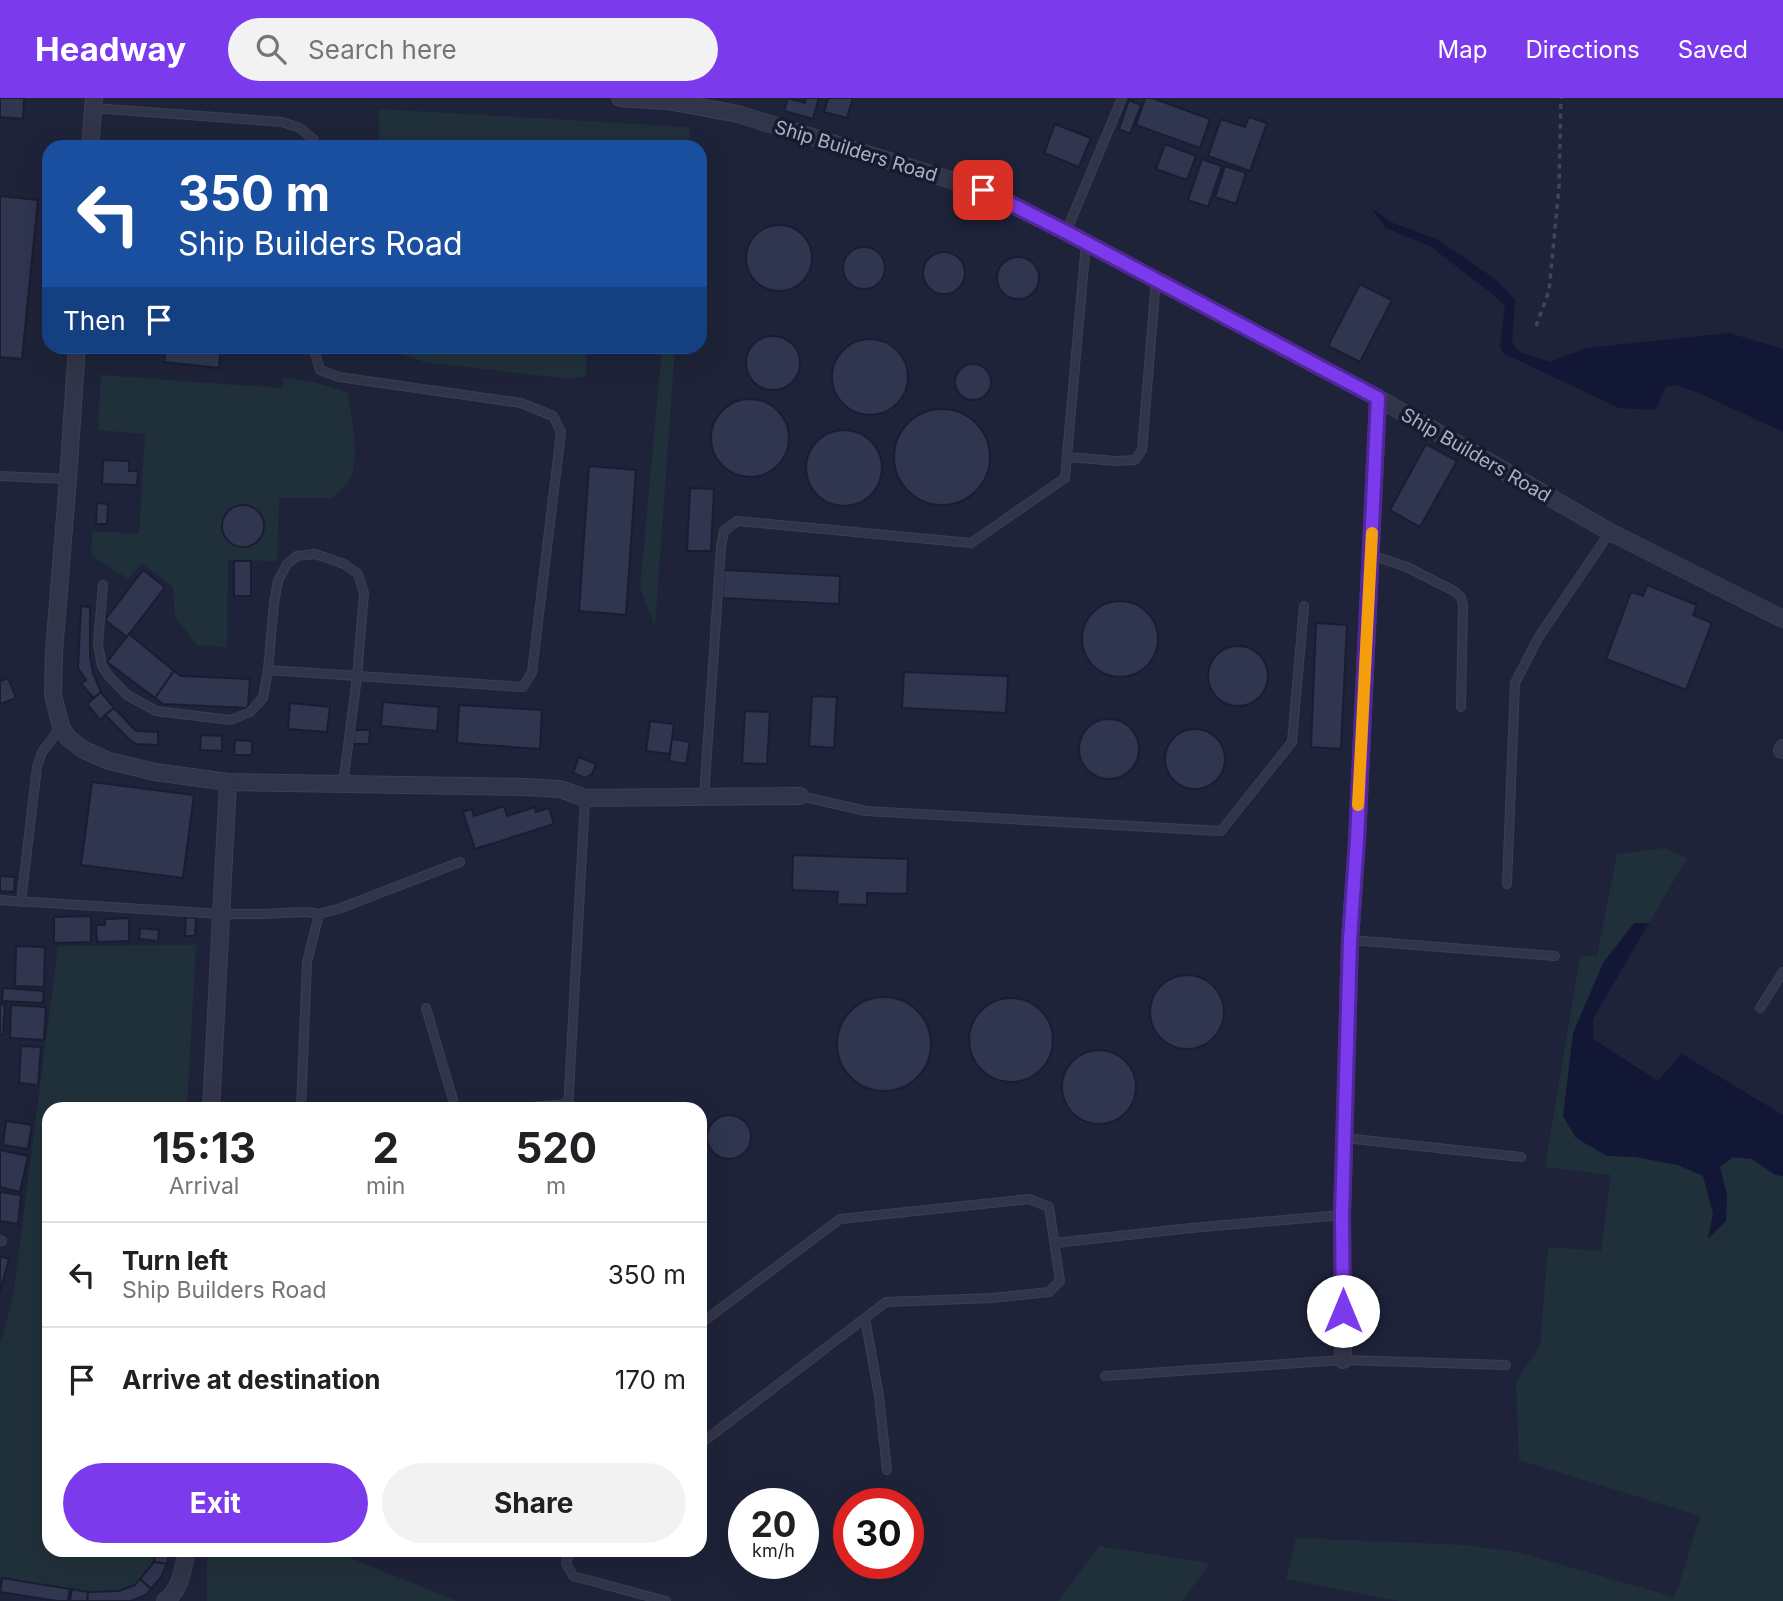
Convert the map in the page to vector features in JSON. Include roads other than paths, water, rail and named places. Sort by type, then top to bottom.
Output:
[{"type":"street","name":"Ship Builders Road","points":[[620,98],[668,101],[738,114],[983,190],[1378,398],[1611,531],[1783,619]]},
{"type":"street","points":[[90,140],[93,103]]},
{"type":"street","points":[[76,354],[53,695],[61,727],[68,738],[84,750],[109,761],[155,772],[228,782],[526,787],[560,789],[585,798],[800,796]]},
{"type":"street","points":[[1343,1360],[1342,1215],[1350,940],[1378,398]]},
{"type":"street","points":[[211,1102],[228,782]]},
{"type":"street","points":[[168,1600],[181,1580],[186,1557]]},
{"type":"lane","points":[[1066,232],[1122,98]]},
{"type":"lane","points":[[93,103],[282,122],[300,128],[314,140]]},
{"type":"lane","points":[[704,797],[720,547],[724,531],[737,521],[971,543],[1065,478],[1086,243]]},
{"type":"lane","points":[[1067,457],[1135,460],[1142,450],[1156,280]]},
{"type":"lane","points":[[268,670],[523,687],[532,672],[561,432],[553,416],[521,403],[339,377],[320,370],[315,354]]},
{"type":"lane","points":[[0,476],[68,480]]},
{"type":"lane","points":[[1507,884],[1515,683],[1538,638],[1611,531]]},
{"type":"lane","points":[[103,584],[98,644],[102,666],[108,675],[127,695],[156,711],[231,720],[250,712],[263,698],[274,603],[278,581],[287,564],[297,556],[315,554],[344,564],[358,575],[363,593],[357,677],[343,784]]},
{"type":"lane","points":[[1371,555],[1407,567],[1461,597],[1461,707]]},
{"type":"lane","points":[[800,796],[866,811],[1221,831],[1292,742],[1304,606]]},
{"type":"lane","points":[[20,902],[37,767],[42,752],[61,727]]},
{"type":"lane","points":[[568,1102],[585,798]]},
{"type":"lane","points":[[0,901],[221,914],[318,914],[341,908],[460,862]]},
{"type":"lane","points":[[301,1102],[307,962],[318,914]]},
{"type":"lane","points":[[1350,940],[1555,956]]},
{"type":"lane","points":[[1760,1008],[1783,972]]},
{"type":"lane","points":[[426,1008],[454,1102]]},
{"type":"lane","points":[[1345,1138],[1521,1157]]},
{"type":"lane","points":[[707,1319],[840,1219],[1029,1199],[1049,1207],[1060,1281],[1049,1292],[992,1298],[887,1302],[707,1439]]},
{"type":"lane","points":[[1055,1243],[1191,1227],[1342,1215]]},
{"type":"lane","points":[[865,1318],[879,1396],[887,1470]]},
{"type":"lane","points":[[1105,1376],[1343,1360],[1506,1365]]},
{"type":"lane","points":[[568,1557],[566,1563],[573,1576],[666,1601]]},
{"type":"water","points":[[1371,208],[1393,223],[1437,239],[1495,279],[1515,300],[1512,343],[1520,352],[1550,362],[1586,348],[1729,333],[1783,349],[1783,432],[1676,385],[1666,387],[1655,410],[1619,408],[1503,353],[1500,347],[1505,306],[1430,246],[1386,228]]},
{"type":"water","points":[[1634,923],[1649,923],[1593,1019],[1593,1039],[1658,1081],[1682,1054],[1783,1115],[1783,1176],[1776,1175],[1752,1159],[1733,1157],[1720,1167],[1727,1195],[1726,1221],[1708,1239],[1713,1213],[1703,1176],[1678,1165],[1636,1157],[1607,1156],[1576,1138],[1563,1116],[1573,1033],[1603,963]]}]
